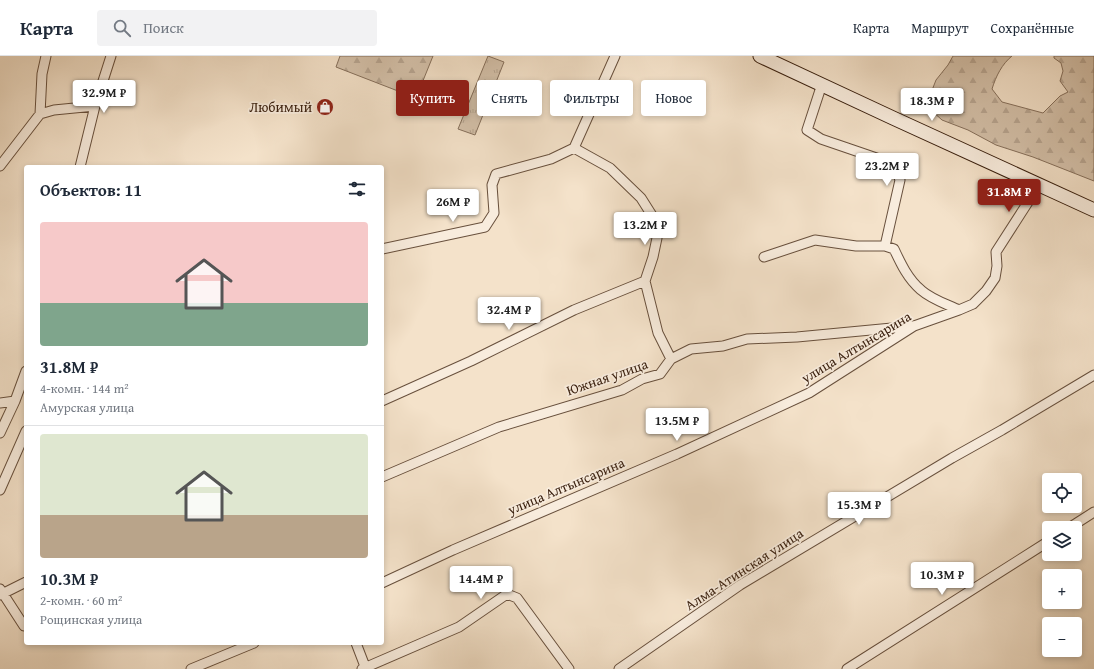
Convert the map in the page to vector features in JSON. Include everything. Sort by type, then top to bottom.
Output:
[{"type":"street","points":[[0,166],[40,114],[42,74],[46,56]]},
{"type":"street","points":[[80,165],[95,106],[111,56]]},
{"type":"street","points":[[384,250],[485,227],[494,213],[492,185],[496,174],[551,159],[574,148],[615,56]]},
{"type":"street","points":[[760,56],[900,122],[1094,210]]},
{"type":"street","points":[[822,84],[807,130],[821,139],[894,164],[900,180],[885,246]]},
{"type":"street","points":[[40,114],[54,110],[95,106]]},
{"type":"street","points":[[574,148],[610,168],[641,198],[654,218],[657,238],[653,257],[645,281],[658,333],[671,359]]},
{"type":"street","name":"улица Алтынсарина","points":[[384,583],[453,550],[677,454],[809,393],[914,326],[973,304],[986,291],[995,278],[997,266],[996,252],[1039,185]]},
{"type":"street","points":[[764,257],[814,240],[856,246],[885,246],[894,249],[907,275],[921,290],[938,301],[959,310]]},
{"type":"street","points":[[384,400],[471,361],[574,310],[645,281]]},
{"type":"street","name":"Южная улица","points":[[384,476],[499,427],[622,390],[642,379],[660,374],[671,359],[691,349],[723,346],[748,339],[797,337],[914,326]]},
{"type":"street","points":[[0,433],[15,401],[24,376]]},
{"type":"street","name":"Алма-Атинская улица","points":[[619,669],[740,586],[952,458],[1094,376]]},
{"type":"street","points":[[0,403],[15,401]]},
{"type":"street","points":[[0,490],[24,436]]},
{"type":"street","points":[[1080,521],[1094,512]]},
{"type":"street","points":[[847,669],[1042,545]]},
{"type":"street","points":[[24,583],[1,592],[24,626]]},
{"type":"street","points":[[357,645],[364,668],[460,626],[507,594],[517,598],[569,669]]},
{"type":"street","points":[[191,669],[249,645]]},
{"type":"green space","points":[[340,56],[433,56],[423,80],[396,80],[396,90],[336,67]]},
{"type":"green space","points":[[488,56],[504,62],[497,80],[478,80]]},
{"type":"green space","points":[[953,56],[1012,56],[1005,63],[995,79],[992,89],[1002,102],[1043,113],[1060,96],[1068,92],[1060,81],[1063,71],[1061,63],[1054,58],[1054,56],[1094,56],[1094,181],[1033,157],[996,145],[968,130],[942,120],[932,111],[929,98],[936,80]]},
{"type":"green space","points":[[477,83],[477,116],[483,116],[475,135],[458,129],[463,116],[469,116],[469,102]]},
{"type":"place","name":"Любимый","points":[[325,107]]}]
